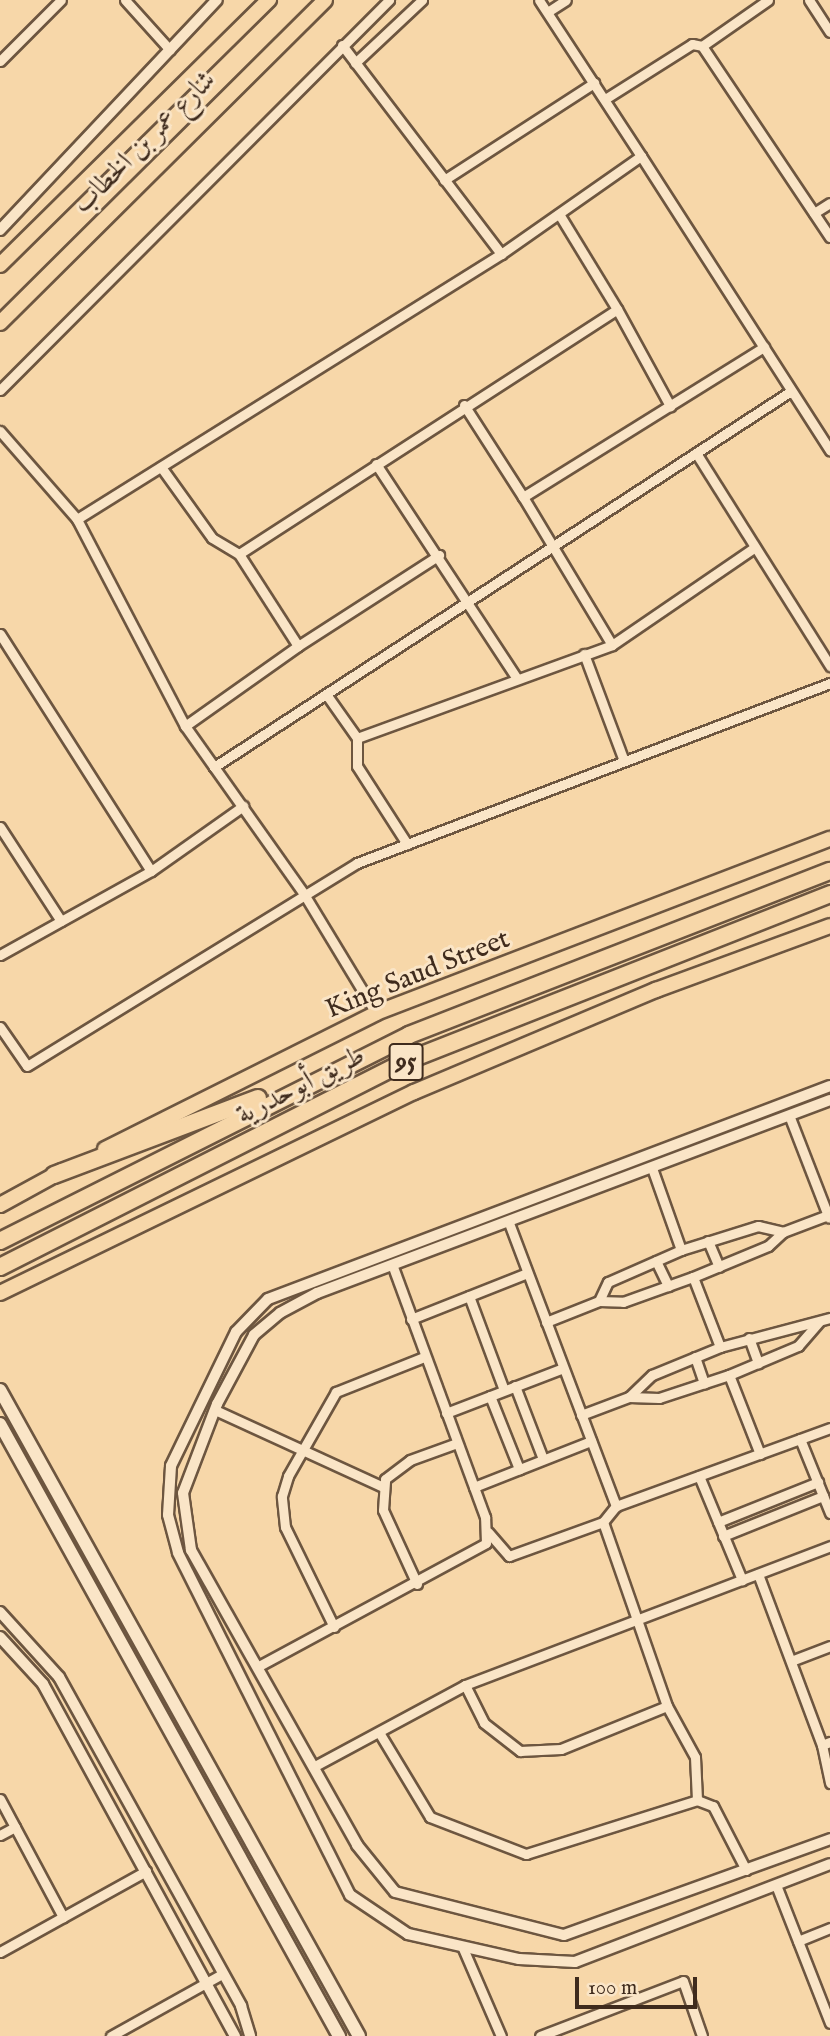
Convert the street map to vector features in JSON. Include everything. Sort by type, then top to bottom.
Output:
[{"type":"highway","name":"طريق أبوحدرية","points":[[0,1241],[339,1067],[830,871]]},
{"type":"highway","name":"طريق أبوحدرية","points":[[0,1267],[404,1062],[830,894]]},
{"type":"highway","points":[[54,1175],[339,1067]]},
{"type":"main road","name":"شارع عمر بن الخطاب","points":[[0,265],[269,0]]},
{"type":"main road","name":"شارع عمر بن الخطاب","points":[[0,323],[325,0]]},
{"type":"main road","points":[[0,278],[27,238]]},
{"type":"main road","name":"King Saud Street","points":[[0,1205],[54,1175],[376,1013],[830,839]]},
{"type":"main road","points":[[0,1293],[414,1092],[656,990],[830,926]]},
{"type":"main road","points":[[0,1390],[359,2036]]},
{"type":"main road","points":[[0,1424],[339,2036]]},
{"type":"street","points":[[0,61],[61,0]]},
{"type":"street","points":[[125,0],[170,50]]},
{"type":"street","points":[[0,230],[217,0]]},
{"type":"street","points":[[0,390],[389,0]]},
{"type":"street","points":[[355,63],[422,0]]},
{"type":"street","points":[[539,0],[549,11],[830,450]]},
{"type":"street","points":[[549,11],[566,0]]},
{"type":"street","points":[[702,46],[768,0]]},
{"type":"street","points":[[809,0],[830,32]]},
{"type":"street","points":[[605,99],[692,44],[702,46],[830,237]]},
{"type":"street","points":[[342,45],[501,254]]},
{"type":"street","points":[[444,180],[594,83]]},
{"type":"street","points":[[77,519],[501,254],[641,156]]},
{"type":"street","points":[[814,213],[830,203]]},
{"type":"street","points":[[559,214],[617,309],[670,405]]},
{"type":"street","points":[[239,554],[464,405],[617,309]]},
{"type":"street","points":[[523,497],[764,347]]},
{"type":"street","points":[[214,766],[792,391]]},
{"type":"street","points":[[464,405],[555,545],[612,645]]},
{"type":"street","points":[[0,431],[77,519],[185,726],[304,894],[376,1013]]},
{"type":"street","points":[[695,453],[830,666]]},
{"type":"street","points":[[376,464],[470,600],[515,676]]},
{"type":"street","points":[[161,467],[212,538],[239,554],[298,646]]},
{"type":"street","points":[[357,738],[515,676],[612,645],[755,547]]},
{"type":"street","points":[[185,726],[298,646],[439,555]]},
{"type":"street","points":[[0,634],[151,871]]},
{"type":"street","points":[[584,654],[624,761]]},
{"type":"street","points":[[0,1027],[27,1066],[304,894],[407,844],[830,683]]},
{"type":"street","points":[[326,694],[357,738],[356,766],[407,844]]},
{"type":"street","points":[[0,955],[151,871],[243,806]]},
{"type":"street","points":[[0,827],[61,921]]},
{"type":"street","points":[[830,1086],[268,1299],[236,1332],[171,1466],[168,1515],[178,1553],[350,1895],[408,1934],[519,1959],[575,1962],[830,1864]]},
{"type":"street","points":[[830,1100],[280,1313],[254,1335],[215,1410],[186,1476],[183,1517],[191,1550],[357,1845],[395,1892],[564,1935],[830,1839]]},
{"type":"street","points":[[546,1322],[599,1301],[615,1304],[693,1277],[768,1246],[783,1231],[829,1217],[789,1115]]},
{"type":"street","points":[[652,1168],[681,1250]]},
{"type":"street","points":[[509,1223],[615,1507]]},
{"type":"street","points":[[599,1301],[608,1282],[681,1250],[758,1226],[783,1231]]},
{"type":"street","points":[[708,1241],[719,1266]]},
{"type":"street","points":[[656,1261],[667,1286]]},
{"type":"street","points":[[393,1267],[488,1532],[509,1556],[603,1522],[615,1507],[830,1428]]},
{"type":"street","points":[[411,1320],[527,1273]]},
{"type":"street","points":[[693,1277],[720,1347]]},
{"type":"street","points":[[469,1296],[504,1390]]},
{"type":"street","points":[[629,1397],[652,1375],[720,1347],[830,1318]]},
{"type":"street","points":[[581,1415],[629,1397],[659,1398],[729,1375],[797,1346],[819,1322]]},
{"type":"street","points":[[749,1338],[758,1363]]},
{"type":"street","points":[[334,1627],[282,1512],[299,1449],[336,1392],[424,1357]]},
{"type":"street","points":[[695,1357],[704,1383]]},
{"type":"street","points":[[446,1413],[563,1368]]},
{"type":"street","points":[[729,1375],[760,1454]]},
{"type":"street","points":[[515,1386],[543,1459]]},
{"type":"street","points":[[490,1396],[519,1469]]},
{"type":"street","points":[[215,1410],[383,1487]]},
{"type":"street","points":[[800,1439],[823,1489],[830,1513]]},
{"type":"street","points":[[474,1487],[591,1441]]},
{"type":"street","points":[[417,1584],[383,1510],[383,1487],[396,1467],[457,1443]]},
{"type":"street","points":[[699,1476],[742,1580]]},
{"type":"street","points":[[718,1522],[823,1489]]},
{"type":"street","points":[[723,1536],[823,1489]]},
{"type":"street","points":[[603,1522],[667,1706],[695,1758],[697,1800]]},
{"type":"street","points":[[257,1667],[480,1552],[488,1532]]},
{"type":"street","points":[[313,1767],[380,1734],[465,1685],[830,1546]]},
{"type":"street","points":[[758,1574],[826,1743],[830,1783]]},
{"type":"street","points":[[0,1612],[59,1677],[220,1975],[241,2006],[250,2036]]},
{"type":"street","points":[[0,1637],[43,1684],[235,2036]]},
{"type":"street","points":[[791,1661],[830,1646]]},
{"type":"street","points":[[465,1685],[484,1723],[520,1751],[561,1749],[667,1706]]},
{"type":"street","points":[[380,1734],[430,1817],[526,1854],[697,1800],[713,1806],[746,1870]]},
{"type":"street","points":[[0,1799],[63,1917]]},
{"type":"street","points":[[0,1835],[15,1827]]},
{"type":"street","points":[[0,1952],[146,1871]]},
{"type":"street","points":[[776,1885],[830,2023]]},
{"type":"street","points":[[798,1941],[830,1928]]},
{"type":"street","points":[[462,1946],[501,2036]]},
{"type":"street","points":[[111,2036],[123,2033],[220,1975]]},
{"type":"street","points":[[540,2036],[683,1981],[702,2036]]}]
